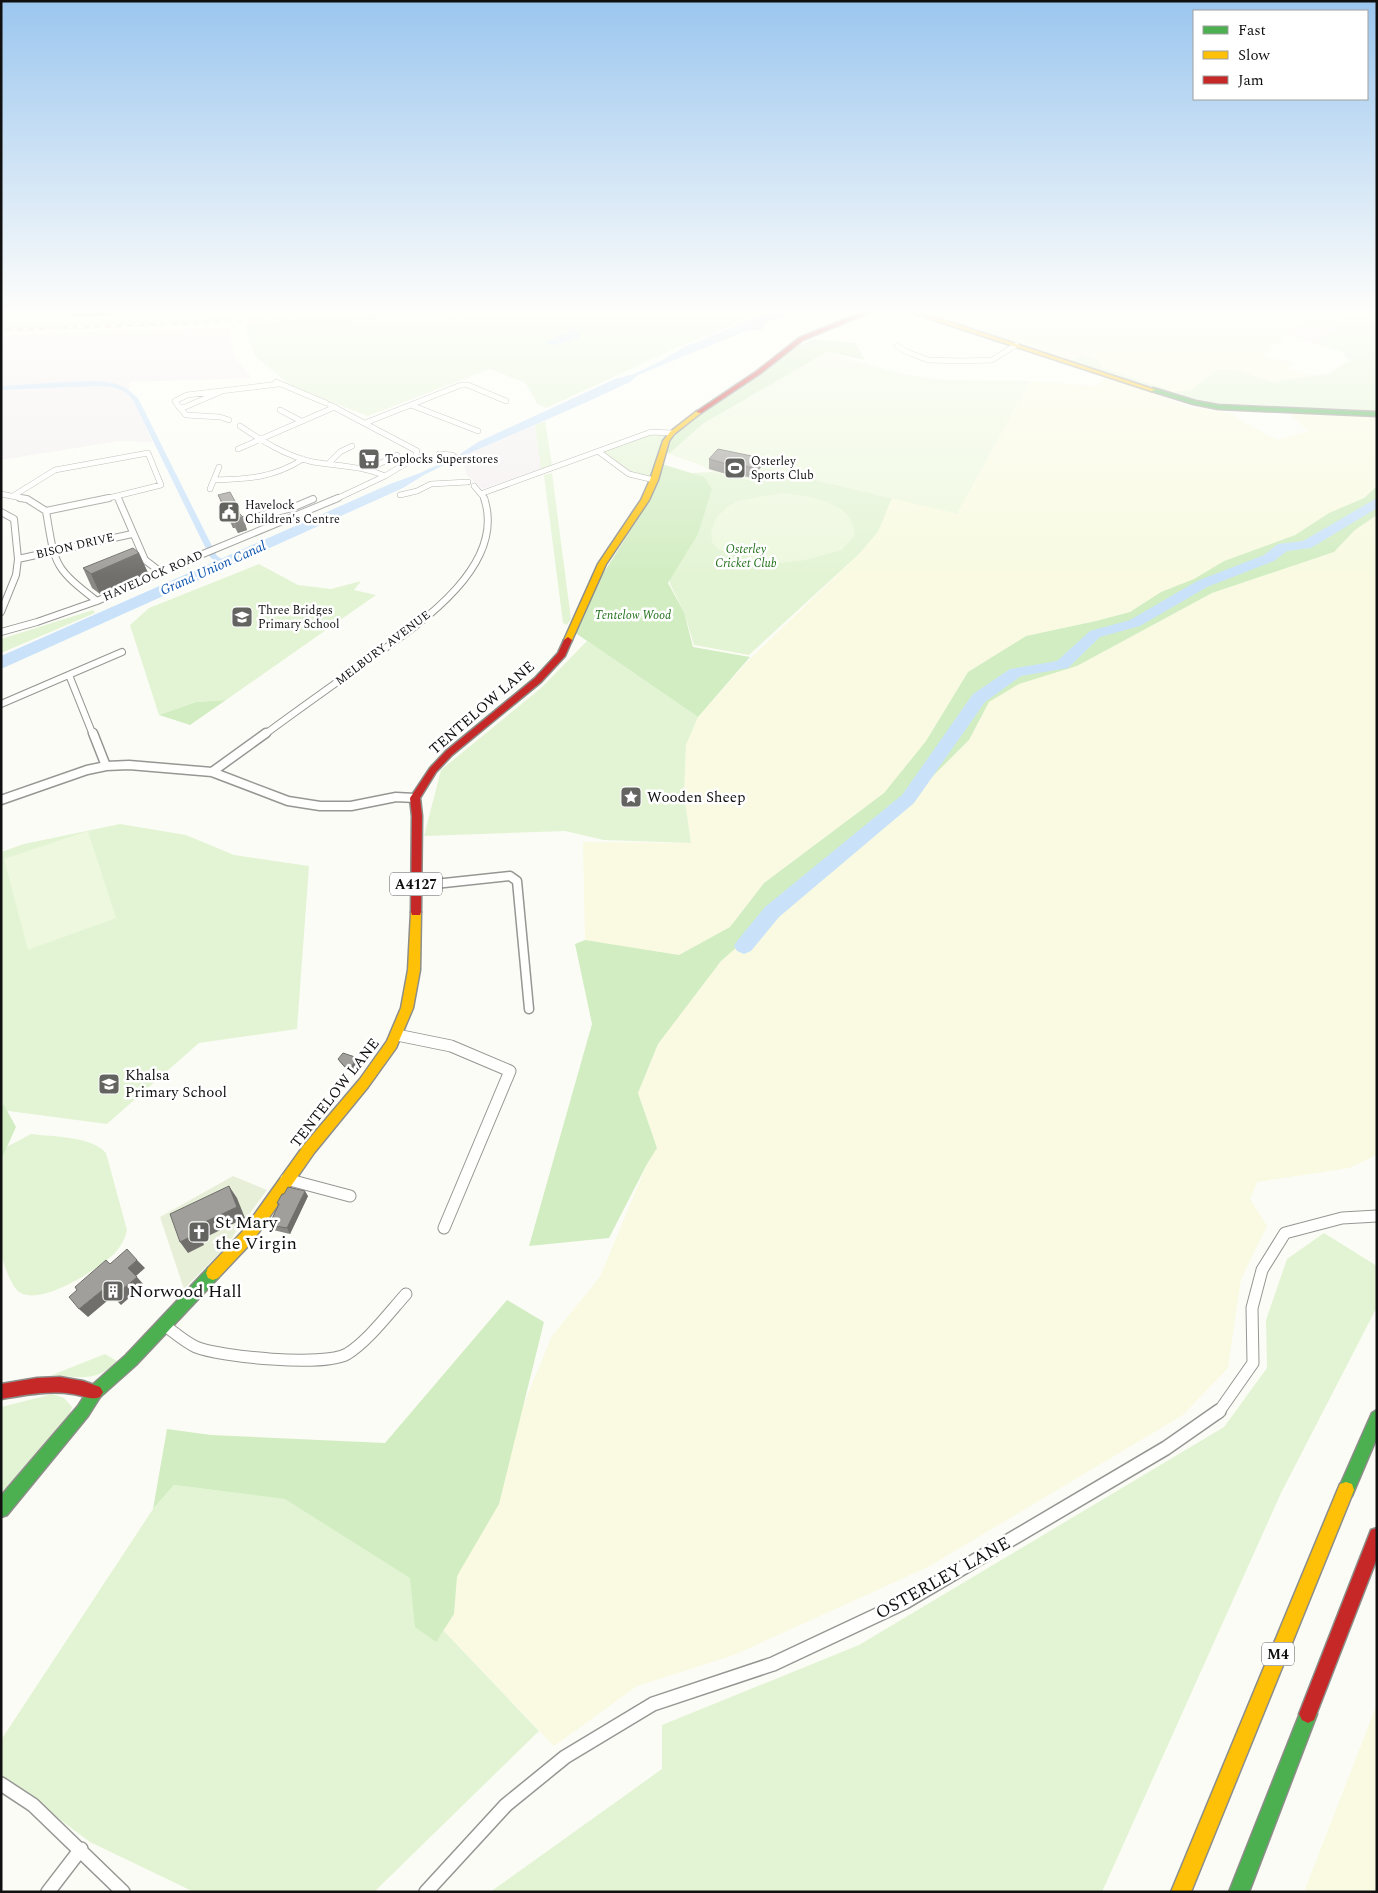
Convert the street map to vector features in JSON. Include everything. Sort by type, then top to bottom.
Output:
[{"type":"main road","name":"TENTELOW LANE","points":[[1,1509],[83,1411],[95,1392],[122,1368],[247,1238],[286,1179],[331,1121],[376,1068],[397,1035],[407,1008],[414,970],[416,947],[417,816],[415,798],[434,770],[449,753],[538,680],[562,654],[602,564],[645,500],[654,480],[666,441],[672,433],[715,400]]},
{"type":"main road","points":[[1186,400],[1212,407],[1266,412],[1377,414]]},
{"type":"main road","points":[[1,1392],[62,1382],[82,1386],[95,1392]]},
{"type":"main road","name":"M4","points":[[1181,1892],[1317,1557],[1377,1418]]},
{"type":"main road","points":[[1239,1892],[1377,1536]]},
{"type":"street","points":[[176,400],[184,413],[196,416],[220,417],[229,420]]},
{"type":"street","points":[[184,413],[201,400]]},
{"type":"street","points":[[319,400],[365,423],[423,400]]},
{"type":"street","points":[[238,449],[259,438],[301,421],[330,405]]},
{"type":"street","points":[[411,405],[478,431]]},
{"type":"street","points":[[179,407],[192,406]]},
{"type":"street","points":[[280,410],[301,421]]},
{"type":"street","name":"HAVELOCK ROAD","points":[[1,632],[37,622],[97,601],[198,556],[316,508],[385,476],[412,460],[417,451],[365,423]]},
{"type":"street","points":[[240,426],[259,438],[303,459],[369,469],[385,476]]},
{"type":"street","points":[[460,432],[468,428]]},
{"type":"street","points":[[400,495],[417,491],[431,484],[471,484],[483,493],[651,432],[672,433]]},
{"type":"street","points":[[344,442],[360,450]]},
{"type":"street","points":[[330,463],[340,452],[352,446]]},
{"type":"street","points":[[599,452],[629,474],[654,480]]},
{"type":"street","points":[[1,494],[28,499],[46,511],[161,485],[145,454],[55,470],[13,496]]},
{"type":"street","points":[[439,454],[452,455],[460,461]]},
{"type":"street","points":[[369,469],[397,455]]},
{"type":"street","points":[[214,480],[270,476],[290,468],[303,459]]},
{"type":"street","points":[[210,490],[218,468]]},
{"type":"street","name":"MELBURY AVENUE","points":[[212,772],[423,621],[453,592],[474,567],[487,537],[486,503],[483,493]]},
{"type":"street","points":[[117,496],[145,560],[162,573]]},
{"type":"street","points":[[244,520],[292,508],[310,500],[316,508]]},
{"type":"street","points":[[46,511],[52,552],[66,576],[97,601]]},
{"type":"street","points":[[1,512],[14,520],[18,559],[16,575],[1,612]]},
{"type":"street","name":"BISON DRIVE","points":[[18,559],[132,534]]},
{"type":"street","points":[[1,704],[122,652]]},
{"type":"street","points":[[69,675],[106,766]]},
{"type":"street","points":[[1,800],[58,779],[106,766],[129,765],[212,772],[288,801],[320,806],[351,806],[396,797],[415,798]]},
{"type":"street","points":[[416,886],[510,876],[517,881],[529,1009]]},
{"type":"street","points":[[397,1035],[451,1046],[510,1072],[444,1228]]},
{"type":"street","points":[[286,1179],[350,1196]]},
{"type":"street","name":"OSTERLEY LANE","points":[[426,1892],[506,1805],[565,1758],[653,1704],[773,1664],[905,1602],[1166,1448],[1218,1413],[1253,1363],[1252,1308],[1262,1270],[1285,1233],[1316,1223],[1360,1215],[1377,1216]]},
{"type":"street","points":[[164,1325],[194,1346],[212,1352],[323,1360],[345,1355],[358,1346],[406,1294]]},
{"type":"street","points":[[1,1784],[33,1804],[123,1892]]},
{"type":"street","points":[[48,1892],[80,1849]]},
{"type":"shaded area","points":[[1,400],[135,400],[152,442],[119,441],[1,460]]},
{"type":"shaded area","points":[[535,425],[541,469],[482,489],[467,475],[461,457]]},
{"type":"green space","points":[[327,400],[409,400],[368,416]]},
{"type":"green space","points":[[535,400],[563,400],[546,408],[537,404]]},
{"type":"green space","points":[[719,400],[750,400],[704,423],[669,454],[665,451],[668,440]]},
{"type":"green space","points":[[743,400],[1019,400],[957,514],[765,468],[753,481],[713,472],[703,466],[669,454],[704,423]]},
{"type":"green space","points":[[1019,400],[1172,400],[1190,407],[1231,413],[1277,440],[1309,431],[1289,414],[1356,413],[1377,416],[1377,486],[1364,498],[1329,513],[1295,535],[1224,561],[1194,579],[1161,592],[1130,612],[1026,636],[968,672],[926,741],[884,793],[764,883],[730,927],[679,955],[585,940],[583,842],[691,843],[684,795],[686,745],[698,717],[751,658],[858,555],[878,532],[892,498],[957,514]]},
{"type":"green space","points":[[1196,400],[1377,400],[1377,411],[1262,408]]},
{"type":"green space","points":[[545,421],[552,465],[541,469],[535,425]]},
{"type":"green space","points":[[651,432],[672,433],[654,480],[637,477],[599,452]]},
{"type":"green space","name":"Tentelow Wood","points":[[662,464],[704,477],[712,489],[698,534],[668,583],[684,612],[693,647],[750,657],[698,717],[574,632],[588,597],[650,500]]},
{"type":"green space","name":"Osterley Cricket Club","points":[[765,468],[892,498],[878,532],[858,555],[749,655],[694,645],[684,612],[670,584],[667,533],[691,473],[713,472],[753,481]]},
{"type":"green space","points":[[552,473],[571,619],[567,625],[563,623],[544,475]]},
{"type":"green space","points":[[1377,486],[1377,515],[1355,530],[1334,552],[1212,593],[1077,666],[1019,684],[989,702],[969,740],[931,778],[721,961],[658,1044],[638,1093],[657,1148],[609,1238],[529,1246],[592,1024],[575,944],[585,940],[679,955],[730,927],[764,883],[884,793],[926,741],[968,672],[1026,636],[1130,612],[1161,592],[1194,579],[1224,561],[1295,535],[1329,513],[1364,498]]},
{"type":"green space","points":[[782,493],[828,502],[847,515],[853,524],[855,535],[842,550],[806,560],[782,563],[727,552],[718,549],[712,542],[711,531],[716,518],[727,507],[738,501]]},
{"type":"green space","points":[[1377,515],[1377,1155],[1349,1168],[1257,1182],[1250,1199],[1267,1226],[1241,1279],[1228,1368],[1183,1415],[928,1567],[734,1655],[637,1686],[554,1746],[441,1628],[475,1522],[552,1336],[600,1277],[647,1164],[657,1148],[638,1093],[658,1044],[721,961],[931,778],[969,740],[989,702],[1019,684],[1077,666],[1212,593],[1334,552],[1355,530]]},
{"type":"green space","name":"Three Bridges Primary School","points":[[259,564],[298,585],[331,589],[361,581],[354,590],[376,595],[226,700],[196,702],[159,715],[130,625],[149,608]]},
{"type":"green space","points":[[93,610],[95,613],[1,653],[1,639]]},
{"type":"green space","points":[[587,641],[698,717],[686,745],[684,795],[691,843],[604,840],[565,831],[424,836],[441,770],[541,688]]},
{"type":"green space","points":[[226,700],[190,725],[159,715],[196,702]]},
{"type":"green space","name":"Khalsa Primary School","points":[[120,824],[186,835],[234,855],[309,866],[297,1029],[199,1043],[107,1124],[1,1110],[1,852],[24,844]]},
{"type":"green space","points":[[88,831],[116,918],[28,950],[4,859]]},
{"type":"green space","points":[[1,1105],[4,1105],[16,1127],[1,1160]]},
{"type":"green space","points":[[31,1134],[82,1140],[100,1147],[106,1153],[127,1230],[121,1245],[115,1253],[96,1268],[66,1286],[36,1295],[24,1294],[15,1288],[4,1265],[1,1246],[1,1150]]},
{"type":"green space","points":[[233,1176],[267,1190],[222,1251],[184,1289],[160,1217]],"holes":[[[244,1218],[202,1239],[204,1245],[179,1225]]]},
{"type":"green space","points":[[1324,1233],[1377,1266],[1377,1307],[1281,1493],[1102,1892],[490,1892],[662,1769],[662,1725],[859,1645],[1224,1427],[1267,1368],[1266,1320],[1287,1259]]},
{"type":"green space","points":[[507,1300],[544,1322],[499,1504],[457,1576],[454,1614],[436,1642],[415,1627],[410,1578],[285,1499],[174,1485],[153,1509],[167,1429],[211,1435],[385,1443]]},
{"type":"green space","points":[[105,1354],[117,1361],[110,1368],[95,1376],[52,1375]]},
{"type":"green space","points":[[53,1394],[64,1398],[72,1407],[69,1417],[1,1496],[1,1407]]},
{"type":"green space","points":[[174,1485],[475,1522],[441,1628],[539,1731],[374,1892],[194,1892],[90,1842],[1,1776],[1,1740],[153,1509]]},
{"type":"green space","points":[[1377,1704],[1377,1892],[1304,1892]]},
{"type":"water","name":"Grand Union Canal","points":[[569,400],[590,400],[454,460],[403,488],[1,669],[1,656],[390,484],[420,473],[457,456],[478,442]]},
{"type":"building","points":[[718,449],[761,458],[753,468],[735,464],[733,466],[709,459]]},
{"type":"building","points":[[230,492],[236,503],[235,509],[243,517],[233,519],[218,495]]},
{"type":"building","points":[[133,548],[139,553],[91,574],[83,568]]},
{"type":"building","points":[[343,1053],[358,1058],[350,1068],[344,1066],[338,1059]]},
{"type":"building","points":[[229,1186],[237,1207],[194,1227],[196,1234],[180,1242],[170,1214]]},
{"type":"building","points":[[288,1187],[305,1191],[287,1228],[269,1225],[279,1204],[277,1203]]},
{"type":"building","points":[[127,1249],[137,1260],[128,1268],[137,1277],[113,1297],[105,1288],[79,1309],[69,1297],[77,1290],[75,1287],[106,1260],[110,1264]]},
{"type":"waterway","name":"Grand Union Canal","points":[[136,400],[214,557],[223,564]]},
{"type":"waterway","points":[[744,946],[772,912],[908,799],[979,698],[1016,672],[1062,665],[1095,634],[1135,623],[1202,584],[1269,558],[1283,547],[1306,545],[1377,502]]},
{"type":"traffic: fast","points":[[1186,400],[1218,407],[1377,414]]},
{"type":"traffic: fast","points":[[1,1509],[83,1411],[95,1392],[131,1360],[213,1273]]},
{"type":"traffic: fast","points":[[1346,1490],[1377,1418]]},
{"type":"traffic: fast","points":[[1239,1892],[1308,1714]]},
{"type":"traffic: slow","points":[[568,640],[602,564],[645,500],[654,480],[666,441],[672,433],[699,412]]},
{"type":"traffic: slow","points":[[213,1273],[247,1237],[309,1149],[364,1083],[392,1044],[407,1008],[414,970],[416,912]]},
{"type":"traffic: slow","points":[[1181,1892],[1346,1490]]},
{"type":"traffic: jam","points":[[699,412],[716,400]]},
{"type":"traffic: jam","points":[[416,912],[417,816],[415,798],[433,770],[449,753],[538,680],[562,654],[568,640]]},
{"type":"traffic: jam","points":[[1,1392],[48,1385],[71,1386],[95,1392]]},
{"type":"traffic: jam","points":[[1308,1714],[1377,1536]]},
{"type":"place","name":"Toplocks Superstores","points":[[369,459]]},
{"type":"place","name":"Osterley Sports Club","points":[[735,468]]},
{"type":"place","name":"Havelock Children's Centre","points":[[229,512]]},
{"type":"place","name":"Three Bridges Primary School","points":[[242,617]]},
{"type":"place","name":"Wooden Sheep","points":[[631,797]]},
{"type":"place","name":"Khalsa Primary School","points":[[109,1084]]},
{"type":"place","name":"St Mary the Virgin","points":[[199,1232]]},
{"type":"place","name":"Norwood Hall","points":[[113,1291]]}]
